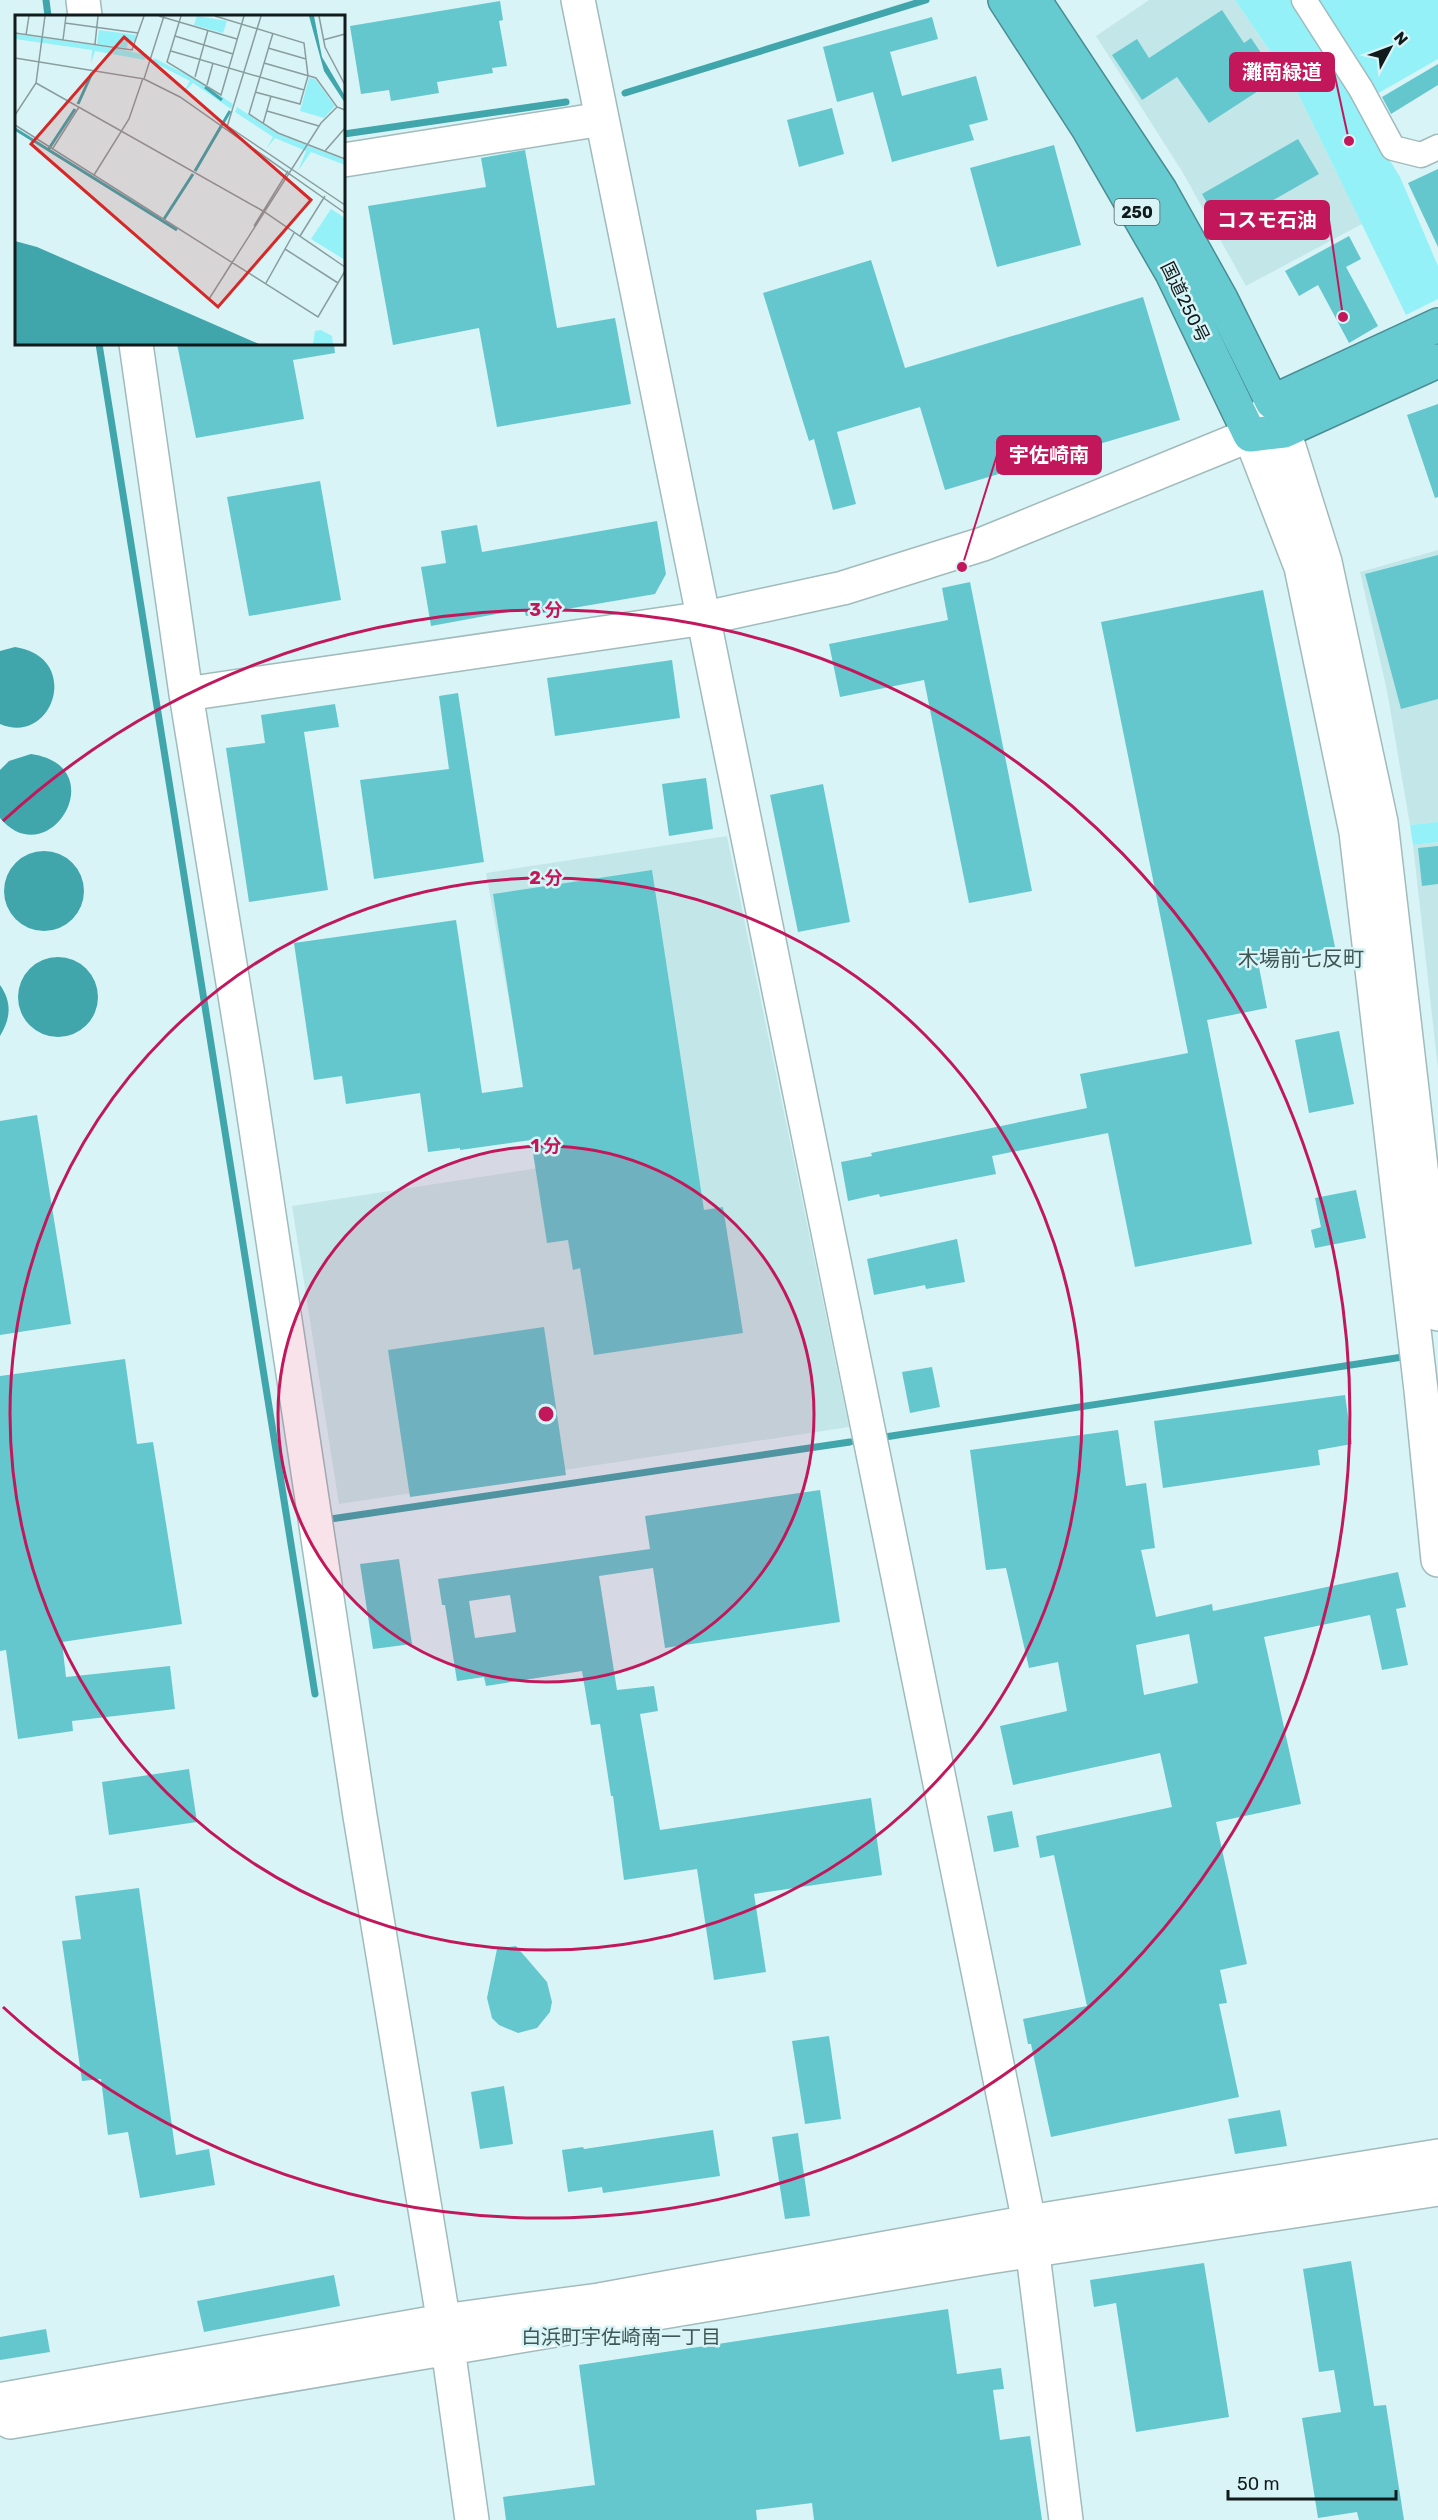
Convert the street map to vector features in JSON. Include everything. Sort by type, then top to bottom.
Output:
[{"type":"highway","name":"国道250号","points":[[1005,0],[1088,128],[1172,273],[1250,435]]},
{"type":"highway","name":"国道250号","points":[[1034,0],[1160,190],[1221,299],[1272,402]]},
{"type":"highway","points":[[1272,402],[1438,325]]},
{"type":"highway","points":[[1250,435],[1284,431],[1438,361]]},
{"type":"street","points":[[83,0],[85,15]]},
{"type":"street","points":[[578,0],[1031,2236],[1066,2520]]},
{"type":"street","points":[[1304,0],[1361,89],[1393,147],[1421,155],[1438,147]]},
{"type":"street","points":[[345,160],[602,119]]},
{"type":"street","points":[[136,345],[186,694],[245,1057],[360,1816],[446,2335],[472,2520]]},
{"type":"street","points":[[186,694],[705,618],[843,588],[983,544],[1250,435],[1272,402]]},
{"type":"street","points":[[1272,402],[1284,431],[1326,562],[1381,822],[1438,1314]]},
{"type":"street","points":[[1250,435],[1301,567],[1356,832],[1429,1389],[1438,1560]]},
{"type":"street","points":[[446,2335],[10,2422],[4,2399],[446,2335],[1031,2236],[1438,2156]]},
{"type":"street","points":[[1031,2236],[1438,2189]]},
{"type":"shaded area","points":[[1149,0],[1235,0],[1295,87],[1362,224],[1246,286],[1183,173],[1096,36]]},
{"type":"shaded area","points":[[1235,0],[1291,0],[1400,177],[1438,266],[1438,299],[1406,315],[1295,87]]},
{"type":"shaded area","points":[[1316,0],[1438,0],[1438,59],[1375,95]]},
{"type":"shaded area","points":[[1438,550],[1438,822],[1410,825],[1387,691],[1360,572]]},
{"type":"shaded area","points":[[15,647],[36,654],[49,666],[54,682],[53,698],[46,712],[34,723],[19,728],[0,724],[0,651]]},
{"type":"shaded area","points":[[31,754],[56,763],[68,777],[71,795],[65,812],[53,826],[37,834],[19,832],[0,818],[0,770],[9,761]]},
{"type":"shaded area","points":[[1438,822],[1438,842],[1413,845],[1410,825]]},
{"type":"shaded area","points":[[727,836],[849,1427],[339,1504],[292,1206],[539,1168],[486,873]]},
{"type":"shaded area","points":[[1438,842],[1438,1069],[1413,845]]},
{"type":"shaded area","points":[[44,851],[59,854],[72,863],[81,876],[84,891],[81,906],[72,919],[59,928],[44,931],[29,928],[16,919],[7,906],[4,891],[7,876],[16,863],[29,854]]},
{"type":"shaded area","points":[[58,957],[73,960],[86,969],[95,982],[98,997],[95,1012],[86,1025],[73,1034],[58,1037],[43,1034],[30,1025],[21,1012],[18,997],[21,982],[30,969],[43,960]]},
{"type":"shaded area","points":[[0,985],[7,998],[9,1010],[0,1036]]},
{"type":"building","points":[[500,1],[503,20],[499,21],[507,66],[492,68],[493,73],[437,82],[439,93],[391,101],[389,90],[361,94],[350,26]]},
{"type":"building","points":[[1222,10],[1244,43],[1251,38],[1278,78],[1209,123],[1177,77],[1142,100],[1112,55],[1137,39],[1149,58]]},
{"type":"building","points":[[932,17],[938,39],[890,52],[902,96],[976,76],[988,120],[969,125],[974,140],[892,162],[873,92],[837,102],[823,47]]},
{"type":"building","points":[[1438,64],[1438,85],[1391,114],[1382,97]]},
{"type":"building","points":[[832,108],[844,154],[799,167],[787,120]]},
{"type":"building","points":[[1298,139],[1319,174],[1256,210],[1261,219],[1227,238],[1202,194]]},
{"type":"building","points":[[1054,145],[1081,245],[997,267],[970,168]]},
{"type":"building","points":[[525,150],[557,328],[615,318],[631,404],[497,427],[479,328],[393,345],[368,206],[486,187],[481,158]]},
{"type":"building","points":[[1438,169],[1438,247],[1408,183]]},
{"type":"building","points":[[1349,236],[1361,259],[1346,267],[1378,326],[1349,343],[1318,285],[1299,296],[1285,271]]},
{"type":"building","points":[[871,260],[905,368],[1143,297],[1180,420],[945,490],[920,407],[837,432],[856,504],[833,510],[814,439],[809,441],[763,293]]},
{"type":"building","points":[[177,345],[334,345],[335,353],[293,360],[304,419],[196,438]]},
{"type":"building","points":[[1438,404],[1438,497],[1435,498],[1407,415]]},
{"type":"building","points":[[320,481],[341,600],[249,616],[227,497]]},
{"type":"building","points":[[657,521],[666,574],[655,594],[526,616],[524,609],[431,626],[421,567],[446,563],[441,531],[477,525],[482,552]]},
{"type":"building","points":[[1438,555],[1438,699],[1401,709],[1365,574]]},
{"type":"building","points":[[970,582],[1032,891],[969,903],[924,680],[840,697],[829,644],[948,620],[942,588]]},
{"type":"building","points":[[1263,590],[1335,947],[1258,962],[1267,1008],[1207,1020],[1252,1244],[1135,1267],[1108,1133],[992,1156],[996,1174],[880,1197],[879,1194],[848,1201],[841,1162],[872,1156],[871,1153],[1087,1108],[1080,1074],[1188,1053],[1101,622]]},
{"type":"building","points":[[672,660],[680,718],[555,736],[547,678]]},
{"type":"building","points":[[458,693],[484,862],[374,879],[360,780],[449,769],[439,696]]},
{"type":"building","points":[[335,704],[339,727],[304,732],[328,890],[249,902],[226,748],[265,743],[261,715]]},
{"type":"building","points":[[706,778],[713,829],[669,836],[662,784]]},
{"type":"building","points":[[823,784],[850,922],[798,932],[770,795]]},
{"type":"building","points":[[1438,846],[1438,884],[1422,886],[1418,848]]},
{"type":"building","points":[[652,870],[704,1210],[723,1207],[743,1333],[594,1355],[580,1268],[573,1270],[568,1240],[547,1243],[531,1140],[428,1152],[420,1093],[346,1104],[342,1076],[314,1080],[294,943],[456,920],[482,1093],[523,1087],[493,894]]},
{"type":"building","points":[[1339,1031],[1354,1104],[1309,1113],[1295,1040]]},
{"type":"building","points":[[37,1115],[71,1324],[0,1335],[0,1121]]},
{"type":"building","points":[[1356,1190],[1366,1238],[1315,1248],[1311,1230],[1321,1227],[1315,1198]]},
{"type":"building","points":[[957,1239],[965,1282],[926,1289],[925,1285],[874,1295],[867,1259]]},
{"type":"building","points":[[544,1327],[566,1475],[410,1497],[388,1350]]},
{"type":"building","points":[[125,1359],[137,1444],[153,1442],[182,1624],[62,1642],[66,1677],[170,1666],[175,1709],[72,1721],[73,1731],[18,1739],[6,1650],[0,1651],[0,1376]]},
{"type":"building","points":[[932,1367],[940,1407],[910,1413],[902,1372]]},
{"type":"building","points":[[1345,1395],[1352,1444],[1318,1450],[1320,1465],[1163,1488],[1154,1421]]},
{"type":"building","points":[[1118,1430],[1126,1486],[1146,1483],[1155,1548],[1141,1550],[1156,1617],[1212,1604],[1213,1611],[1398,1572],[1406,1607],[1396,1609],[1408,1665],[1382,1670],[1370,1615],[1264,1637],[1301,1804],[1216,1822],[1247,1964],[1220,1970],[1227,2003],[1219,2004],[1239,2097],[1051,2137],[1031,2044],[1028,2044],[1023,2019],[1087,2006],[1054,1855],[1040,1858],[1036,1836],[1172,1807],[1160,1753],[1013,1785],[1000,1726],[1067,1711],[1058,1662],[1029,1668],[1006,1568],[986,1570],[970,1450]],"holes":[[[1189,1634],[1198,1683],[1144,1695],[1136,1645]]]},
{"type":"building","points":[[820,1490],[840,1622],[665,1648],[653,1568],[599,1576],[617,1690],[654,1686],[658,1711],[640,1714],[660,1830],[871,1798],[882,1875],[754,1894],[766,1972],[714,1980],[697,1869],[624,1880],[613,1796],[611,1796],[600,1724],[591,1725],[582,1671],[486,1686],[484,1677],[457,1681],[445,1605],[442,1605],[438,1579],[650,1549],[645,1516]],"holes":[[[510,1595],[516,1632],[475,1638],[469,1601]]]},
{"type":"building","points":[[399,1559],[412,1644],[373,1649],[360,1564]]},
{"type":"building","points":[[189,1769],[197,1822],[109,1835],[102,1782]]},
{"type":"building","points":[[1012,1811],[1019,1847],[994,1852],[987,1816]]},
{"type":"building","points":[[139,1888],[176,2155],[209,2149],[215,2185],[140,2198],[128,2132],[108,2135],[101,2079],[82,2081],[62,1941],[81,1939],[75,1896]]},
{"type":"building","points":[[516,1946],[547,1982],[552,2002],[550,2012],[537,2028],[518,2033],[499,2025],[492,2018],[487,1998],[497,1949]]},
{"type":"building","points":[[829,2036],[841,2119],[805,2124],[792,2041]]},
{"type":"building","points":[[504,2086],[513,2144],[480,2149],[471,2092]]},
{"type":"building","points":[[1280,2110],[1287,2146],[1235,2154],[1228,2119]]},
{"type":"building","points":[[713,2130],[720,2176],[603,2193],[602,2187],[568,2192],[562,2150],[583,2147],[584,2149]]},
{"type":"building","points":[[798,2133],[810,2216],[785,2219],[772,2137]]},
{"type":"building","points":[[1351,2261],[1374,2406],[1386,2405],[1404,2520],[1359,2520],[1357,2512],[1318,2518],[1302,2418],[1341,2412],[1334,2370],[1319,2372],[1303,2269]]},
{"type":"building","points":[[1204,2263],[1229,2417],[1136,2432],[1116,2303],[1094,2307],[1090,2280]]},
{"type":"building","points":[[334,2275],[340,2306],[204,2332],[197,2301]]},
{"type":"building","points":[[948,2309],[957,2374],[1001,2368],[1004,2389],[993,2390],[1000,2440],[1030,2436],[1042,2520],[814,2520],[812,2503],[756,2510],[757,2520],[506,2520],[503,2497],[595,2485],[579,2365]]},
{"type":"building","points":[[46,2329],[50,2352],[0,2360],[0,2337]]},
{"type":"waterway","points":[[46,0],[48,15]]},
{"type":"waterway","points":[[625,93],[926,0]]},
{"type":"waterway","points":[[345,134],[566,102]]},
{"type":"waterway","points":[[99,345],[315,1694]]},
{"type":"waterway","points":[[885,1437],[1409,1356]]},
{"type":"waterway","points":[[324,1520],[850,1442]]},
{"type":"place","name":"灘南緑道","points":[[1349,141]]},
{"type":"place","name":"コスモ石油","points":[[1343,317]]},
{"type":"place","name":"宇佐崎南","points":[[962,567]]},
{"type":"district","name":"木場前七反町","points":[[1301,959]]},
{"type":"district","name":"白浜町宇佐崎南一丁目","points":[[621,2337]]}]
